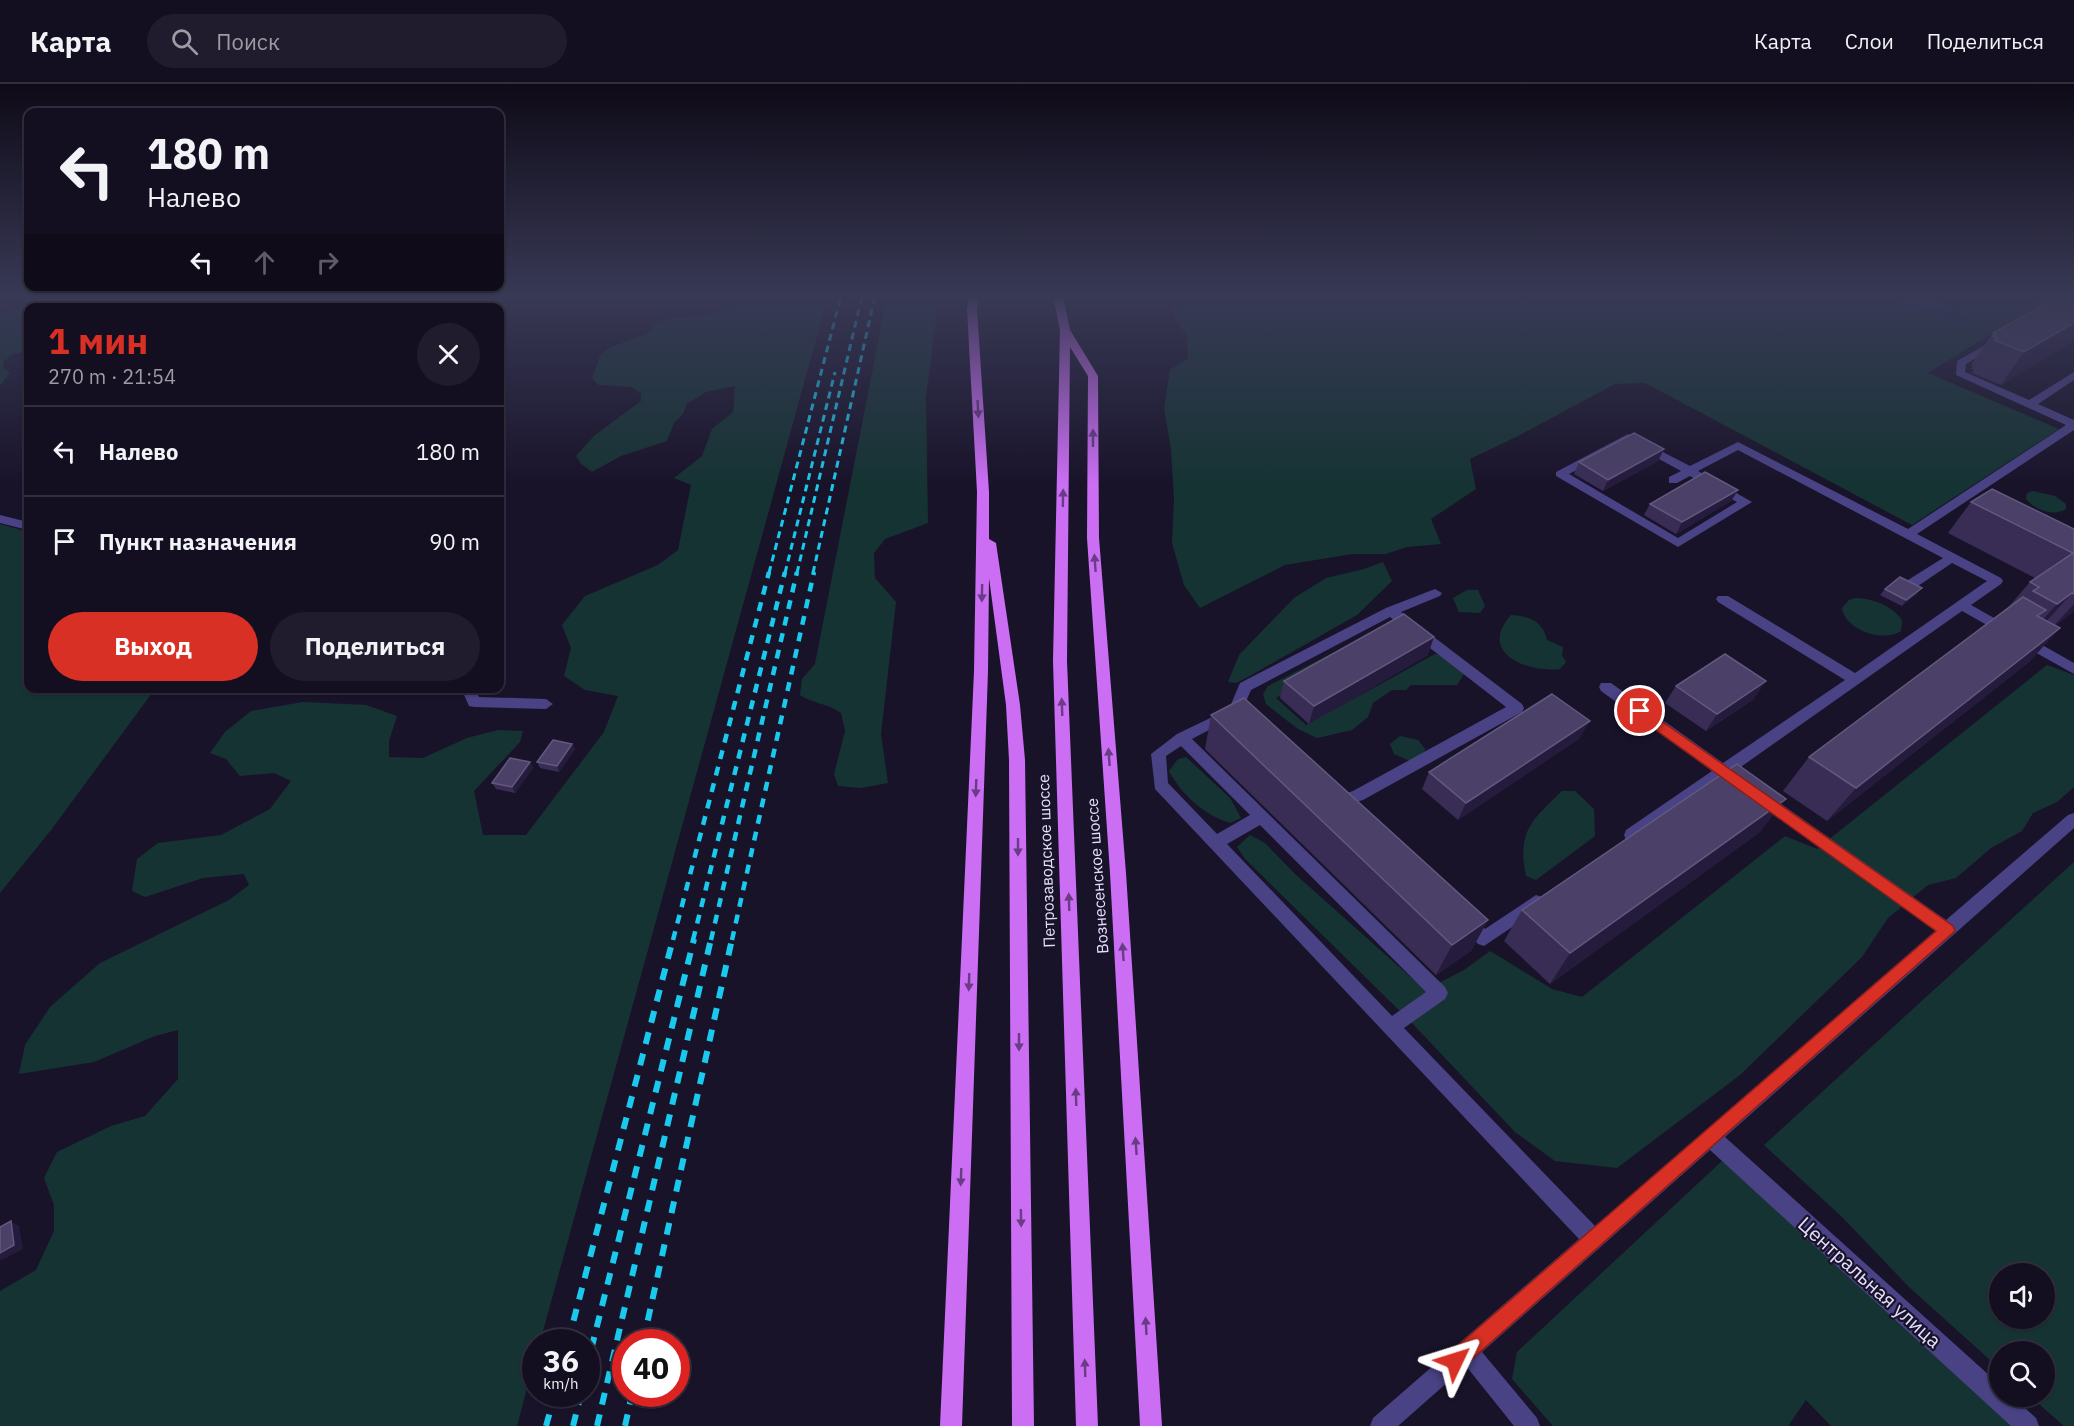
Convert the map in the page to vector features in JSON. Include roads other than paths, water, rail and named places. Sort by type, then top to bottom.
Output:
[{"type":"main road","points":[[951,1426],[981,671],[982,492],[975,359]]},
{"type":"main road","name":"Петрозаводское шоссе","points":[[1065,359],[1060,661],[1087,1426]]},
{"type":"main road","name":"Вознесенское шоссе","points":[[1082,359],[1093,376],[1093,538],[1140,1205],[1151,1426]]},
{"type":"main road","points":[[982,492],[1013,705],[1017,760],[1023,1426]]},
{"type":"street","points":[[1969,359],[1961,363],[1960,373],[2073,424]]},
{"type":"street","points":[[2028,405],[2074,375]]},
{"type":"street","points":[[1908,534],[1957,507],[2073,424]]},
{"type":"street","points":[[1628,437],[1690,471],[1746,502],[1678,543],[1560,474],[1628,437]]},
{"type":"street","points":[[1617,846],[1996,581],[1738,445],[1673,480]]},
{"type":"street","points":[[0,519],[24,525]]},
{"type":"street","points":[[1913,583],[1951,558]]},
{"type":"street","points":[[1435,594],[1391,611],[1245,687],[1236,709],[1182,738],[1158,754],[1160,785],[1594,1240]]},
{"type":"street","points":[[1723,598],[1856,680]]},
{"type":"street","points":[[1962,605],[2074,669]]},
{"type":"street","points":[[1354,818],[1333,798],[1359,796],[1517,708],[1391,611]]},
{"type":"street","points":[[1606,687],[1948,931]]},
{"type":"street","points":[[470,693],[474,702],[546,704]]},
{"type":"street","points":[[1236,709],[1251,723]]},
{"type":"street","points":[[1182,738],[1439,993],[1391,1027]]},
{"type":"street","points":[[1215,843],[1260,817]]},
{"type":"street","points":[[1381,1426],[2074,819]]},
{"type":"street","points":[[1450,907],[1484,939],[1552,891]]},
{"type":"street","name":"Центральная улица","points":[[1711,1138],[2028,1426]]},
{"type":"street","points":[[1467,1351],[1529,1426]]},
{"type":"railway","points":[[769,573],[825,359]]},
{"type":"railway","points":[[797,573],[847,359]]},
{"type":"railway","points":[[813,573],[861,359]]},
{"type":"railway","points":[[785,573],[835,372]]},
{"type":"railway","points":[[673,940],[769,572]]},
{"type":"railway","points":[[693,940],[785,572]]},
{"type":"railway","points":[[711,940],[797,572]]},
{"type":"railway","points":[[732,940],[814,572]]},
{"type":"railway","points":[[571,1329],[673,939]]},
{"type":"railway","points":[[596,1329],[694,939]]},
{"type":"railway","points":[[597,1426],[711,939]]},
{"type":"railway","points":[[646,1329],[732,939]]},
{"type":"railway","points":[[546,1426],[551,1407]]},
{"type":"railway","points":[[573,1426],[578,1407]]},
{"type":"railway","points":[[625,1426],[629,1407]]}]
